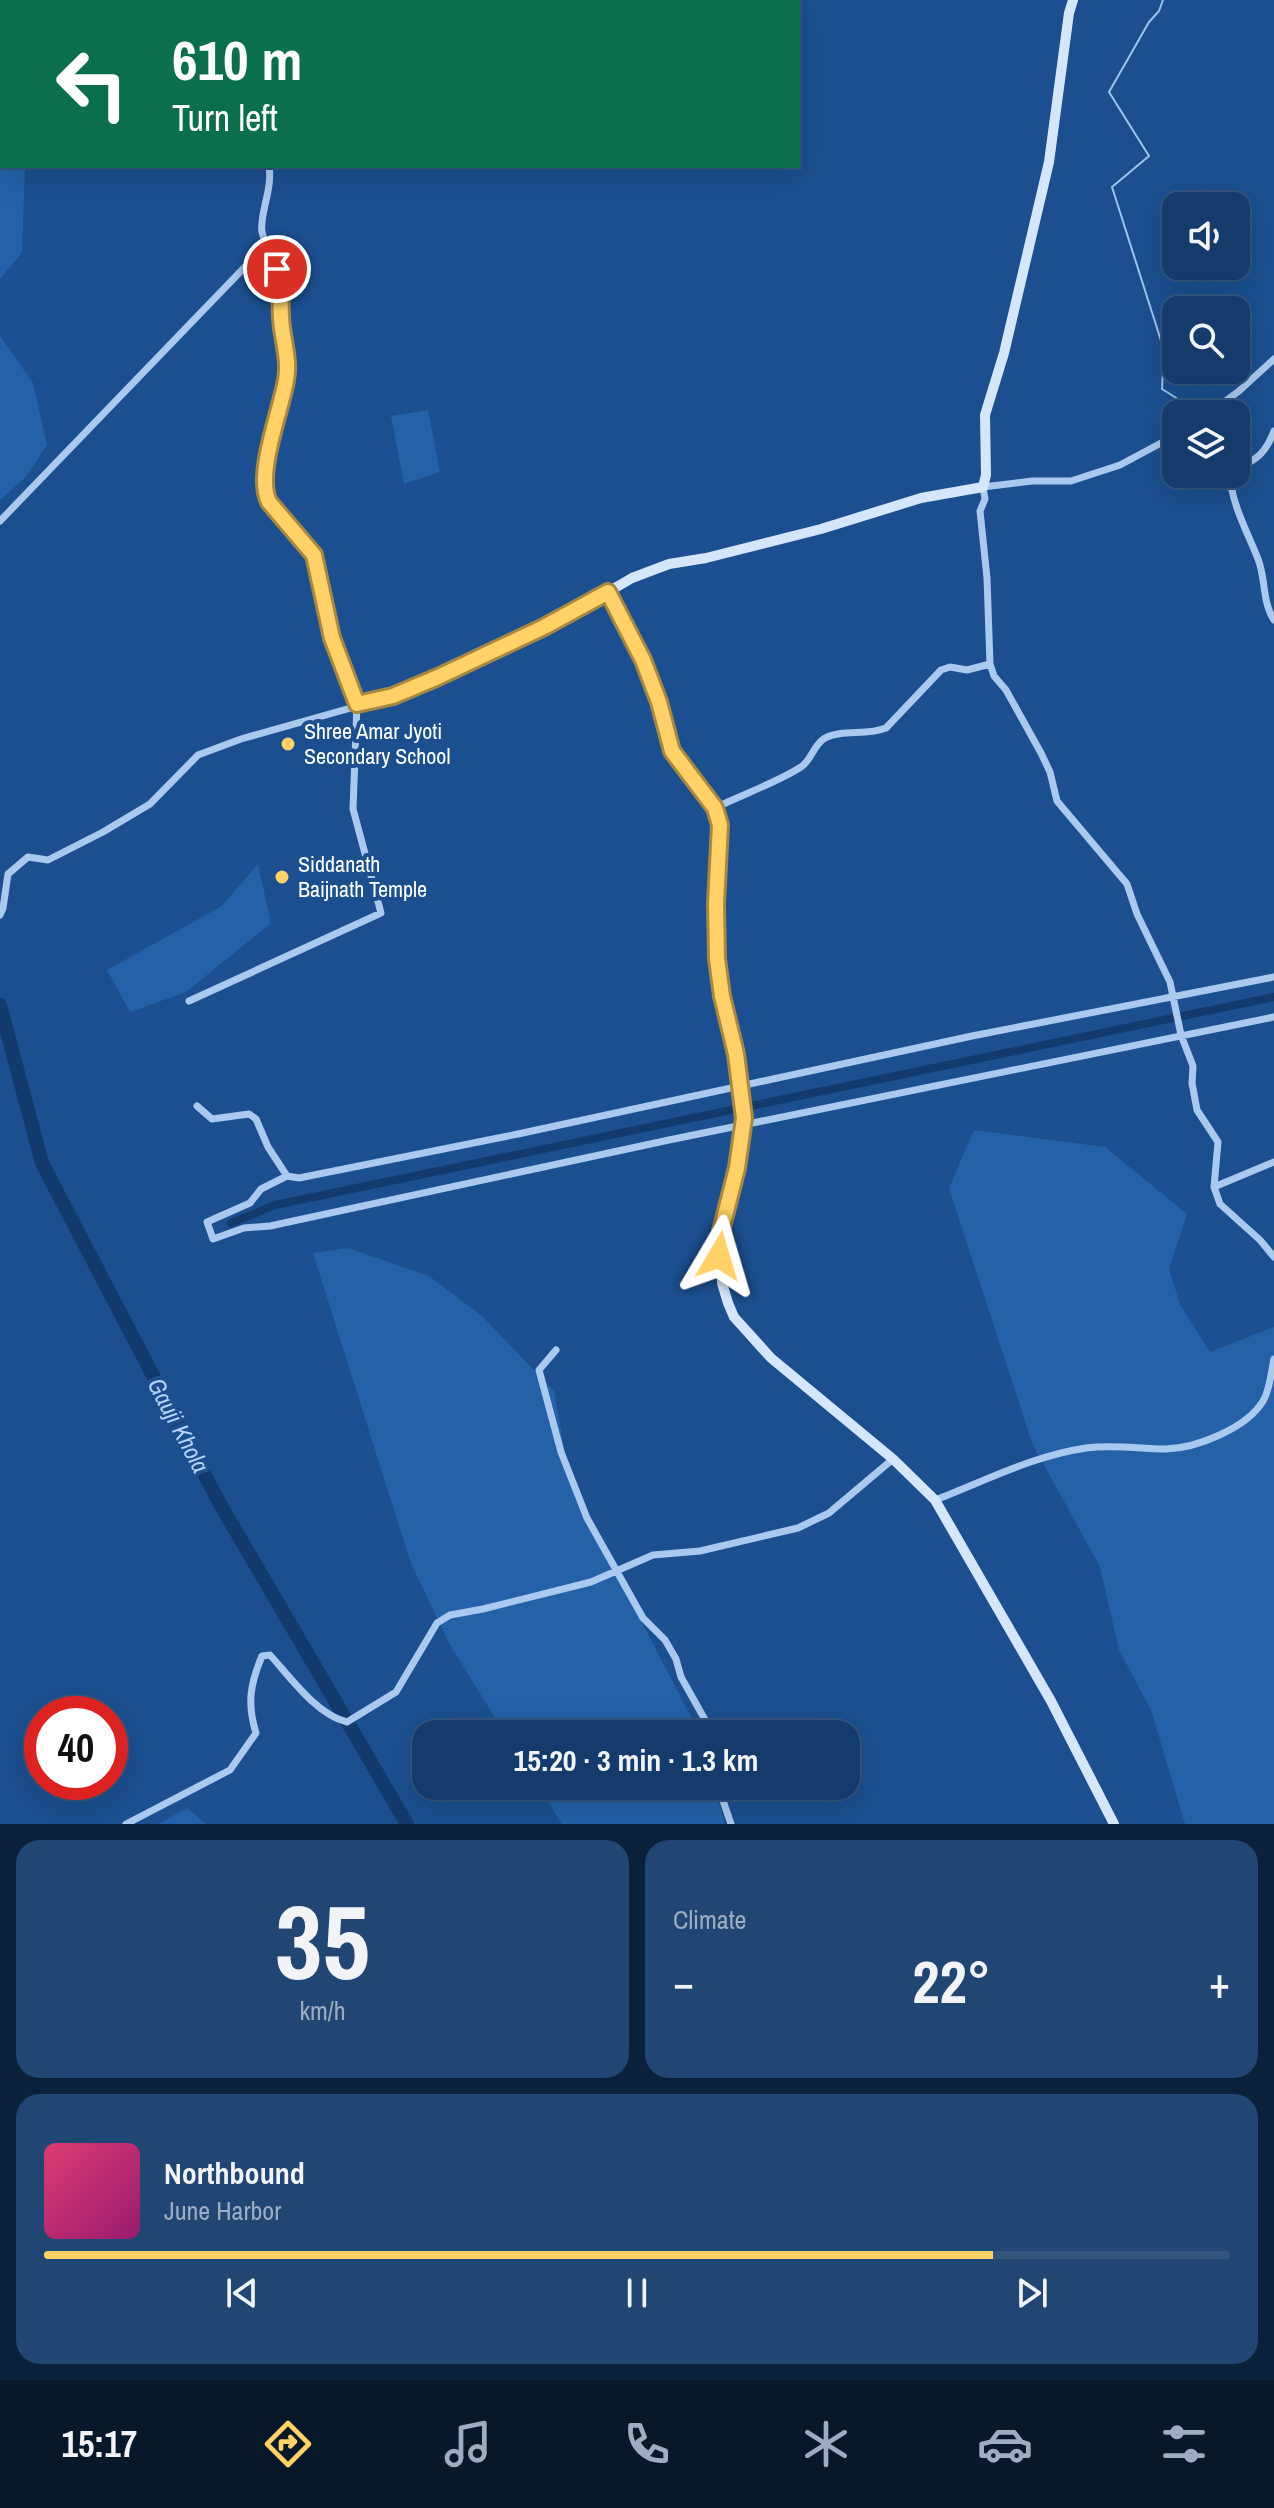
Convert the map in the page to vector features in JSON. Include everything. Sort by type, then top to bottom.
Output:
[{"type":"street","points":[[1073,0],[1049,162],[1004,353],[985,415],[985,499],[980,511],[987,578],[990,664],[994,676],[1006,690],[1041,753],[1050,772],[1057,801],[1127,884],[1137,914],[1166,969],[1181,1033],[1193,1066],[1192,1083],[1197,1110],[1218,1142],[1214,1187],[1220,1204],[1274,1257]]},
{"type":"street","points":[[189,1001],[381,913],[353,809],[357,704],[332,638],[314,555],[264,492],[272,433],[286,380],[288,357],[281,319],[282,285],[261,229],[268,200],[269,168]]},
{"type":"street","points":[[0,521],[267,244]]},
{"type":"street","points":[[1225,400],[1273,361]]},
{"type":"street","points":[[1250,463],[1267,448],[1274,431]]},
{"type":"street","points":[[0,915],[8,874],[28,857],[48,860],[150,804],[198,755],[241,739],[393,696],[544,627],[632,578],[669,564],[706,558],[821,529],[921,498],[1032,481],[1071,481],[1120,465],[1162,442]]},
{"type":"street","points":[[1233,488],[1242,526],[1259,561],[1267,609],[1274,620]]},
{"type":"street","points":[[608,592],[643,660],[659,702],[672,751],[715,808],[720,825],[717,959],[744,1122],[720,1235],[722,1283],[728,1303],[734,1317],[771,1358],[893,1459],[935,1500],[1051,1701],[1114,1824]]},
{"type":"street","points":[[715,808],[803,766],[817,745],[825,739],[886,728],[941,670],[950,667],[967,670],[990,664]]},
{"type":"street","points":[[1274,977],[1174,1000],[972,1036],[739,1089],[330,1172],[299,1178],[287,1176],[261,1189],[250,1203],[207,1222],[213,1239],[244,1228],[270,1226],[744,1122],[1274,1017]]},
{"type":"street","points":[[197,1106],[212,1119],[249,1114],[256,1119],[268,1147],[287,1176]]},
{"type":"street","points":[[1214,1187],[1274,1162]]},
{"type":"street","points":[[556,1350],[539,1370],[557,1438],[587,1518],[643,1618],[665,1640],[705,1720]]},
{"type":"street","points":[[935,1500],[1036,1458],[1087,1448],[1129,1446],[1169,1449],[1204,1441],[1230,1430],[1251,1416],[1265,1399],[1274,1359]]},
{"type":"street","points":[[126,1824],[230,1770],[256,1733],[251,1717],[251,1680],[262,1656],[270,1655],[309,1697],[336,1719],[347,1722],[396,1692],[437,1623],[450,1615],[483,1609],[617,1572],[653,1555],[700,1551],[798,1528],[817,1521],[893,1459]]},
{"type":"street","points":[[723,1800],[731,1824]]},
{"type":"shaded area","points":[[0,168],[25,168],[22,253],[0,279]]},
{"type":"shaded area","points":[[0,336],[33,383],[47,445],[26,477],[0,500]]},
{"type":"shaded area","points":[[428,410],[440,472],[404,484],[391,416]]},
{"type":"shaded area","points":[[258,864],[271,923],[186,992],[130,1012],[107,970],[222,906]]},
{"type":"shaded area","points":[[974,1130],[1105,1147],[1187,1214],[1169,1269],[1180,1304],[1210,1352],[1274,1327],[1274,1824],[1185,1824],[1151,1710],[1119,1650],[1100,1567],[1032,1443],[949,1188]]},
{"type":"shaded area","points":[[348,1248],[429,1276],[482,1316],[554,1391],[571,1486],[693,1720],[496,1720],[449,1643],[410,1561],[313,1253]]},
{"type":"shaded area","points":[[547,1800],[718,1800],[725,1824],[562,1824]]},
{"type":"shaded area","points":[[187,1808],[206,1824],[158,1824]]},
{"type":"waterway","points":[[1163,0],[1109,92],[1149,156],[1112,187],[1164,350],[1162,389],[1179,400]]},
{"type":"waterway","points":[[231,1223],[275,1205],[1274,997]]},
{"type":"waterway","name":"Gauji Khola","points":[[0,1005],[42,1163],[220,1504],[407,1824]]},
{"type":"place","name":"Shree Amar Jyoti Secondary School","points":[[288,744]]},
{"type":"place","name":"Siddanath Baijnath Temple","points":[[282,877]]},
{"type":"route","points":[[277,269],[282,285],[281,319],[288,357],[286,380],[272,433],[264,492],[314,555],[332,638],[357,704],[393,696],[438,677],[544,627],[608,592],[643,660],[659,702],[672,751],[715,808],[720,825],[717,959],[736,1054],[744,1118],[737,1168],[720,1235],[719,1256]]}]
